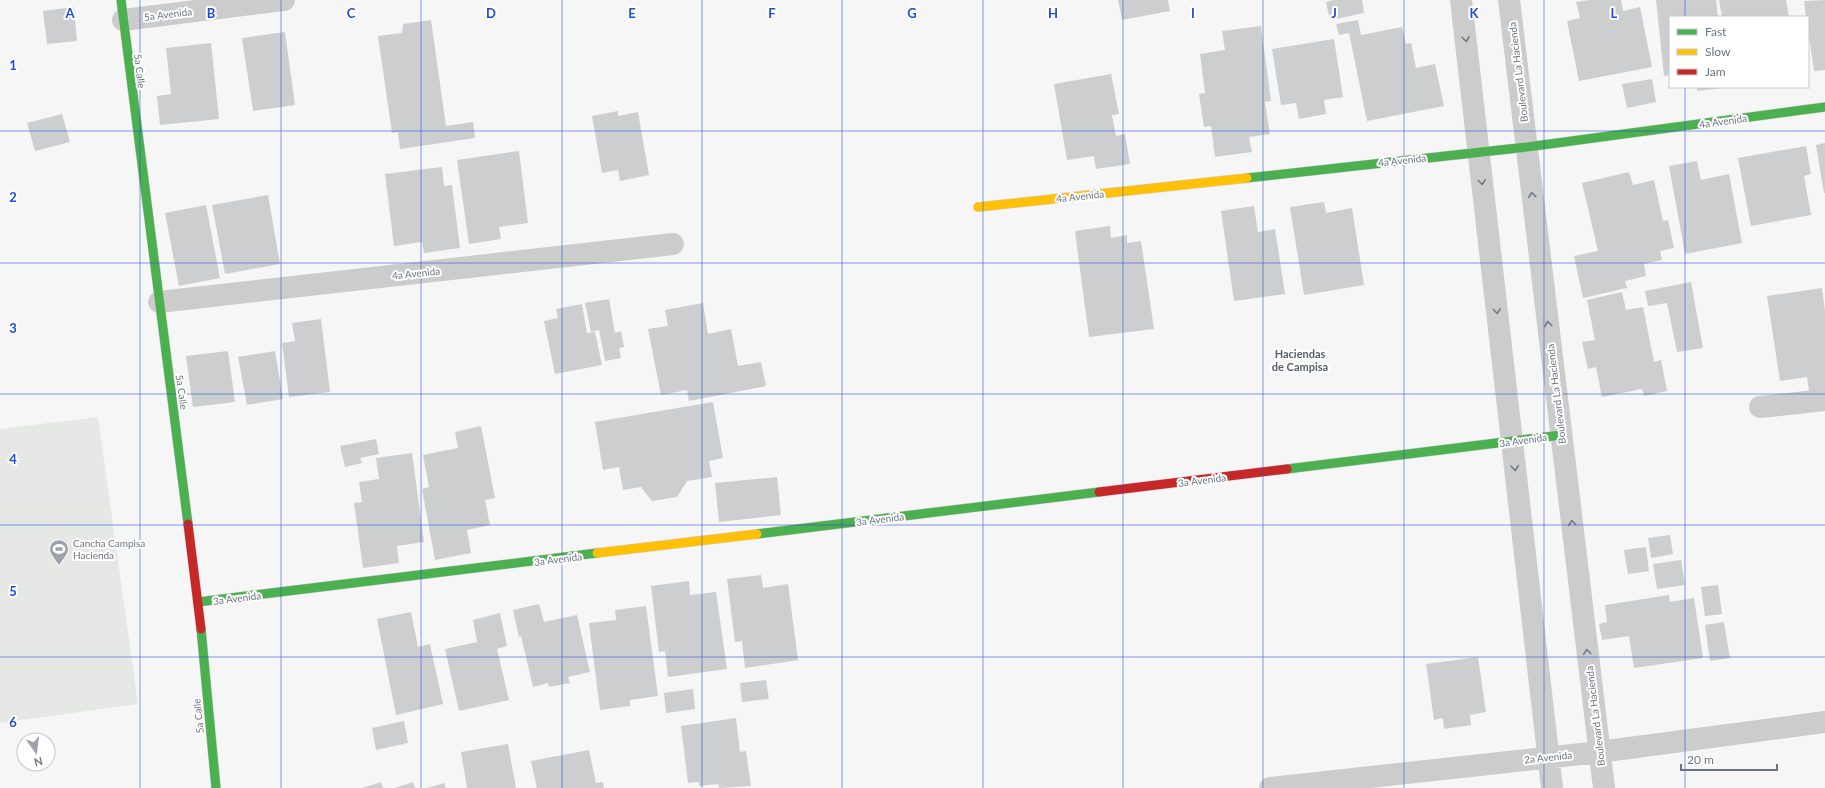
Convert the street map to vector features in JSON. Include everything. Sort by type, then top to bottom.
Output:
[{"type":"street","name":"5a Avenida","points":[[122,10],[284,0]]},
{"type":"street","points":[[1461,0],[1552,788]]},
{"type":"street","name":"Boulevard La Hacienda","points":[[1509,0],[1604,788]]},
{"type":"street","name":"5a Calle","points":[[122,10],[198,602],[216,788]]},
{"type":"street","name":"4a Avenida","points":[[978,207],[1479,151],[1527,147],[1825,107]]},
{"type":"street","name":"4a Avenida","points":[[159,302],[673,244]]},
{"type":"street","points":[[1760,407],[1825,400]]},
{"type":"street","name":"3a Avenida","points":[[198,602],[1561,435]]},
{"type":"street","name":"2a Avenida","points":[[1270,788],[1599,752],[1825,722]]},
{"type":"shaded area","name":"Cancha Campisa Hacienda","points":[[98,417],[138,704],[0,723],[0,429]]},
{"type":"building","points":[[1118,0],[1168,0],[1170,11],[1122,20]]},
{"type":"building","points":[[1334,0],[1362,0],[1364,13],[1330,20],[1326,2]]},
{"type":"building","points":[[1589,0],[1621,0],[1623,11],[1640,7],[1652,67],[1579,81],[1567,21],[1580,18],[1576,2]]},
{"type":"building","points":[[1656,0],[1716,0],[1718,16],[1669,16],[1669,75],[1664,76]]},
{"type":"building","points":[[1719,0],[1786,0],[1789,16],[1722,16]]},
{"type":"building","points":[[1825,0],[1825,70],[1814,71],[1809,36],[1809,16],[1806,16],[1804,1]]},
{"type":"building","points":[[74,7],[77,41],[47,44],[43,11]]},
{"type":"building","points":[[431,20],[446,126],[473,122],[475,138],[400,149],[398,132],[392,133],[378,36],[402,33],[403,24]]},
{"type":"building","points":[[1358,20],[1361,35],[1402,27],[1406,44],[1411,43],[1416,68],[1435,64],[1444,106],[1367,121],[1349,33],[1339,35],[1336,24]]},
{"type":"building","points":[[1261,26],[1271,101],[1265,102],[1270,134],[1249,137],[1252,152],[1215,157],[1211,126],[1204,127],[1199,94],[1205,93],[1200,54],[1225,50],[1222,31]]},
{"type":"building","points":[[285,32],[295,105],[253,111],[242,38]]},
{"type":"building","points":[[1334,39],[1343,97],[1324,100],[1326,114],[1299,119],[1296,103],[1281,105],[1272,49]]},
{"type":"building","points":[[211,43],[219,119],[160,125],[157,96],[171,94],[166,48]]},
{"type":"building","points":[[1111,74],[1119,114],[1112,115],[1116,136],[1125,134],[1130,164],[1096,169],[1094,156],[1067,160],[1054,84]]},
{"type":"building","points":[[1652,79],[1656,102],[1627,108],[1622,84]]},
{"type":"building","points":[[1697,88],[1722,88],[1697,91]]},
{"type":"building","points":[[618,111],[618,116],[638,112],[649,175],[620,181],[618,170],[602,173],[592,116]]},
{"type":"building","points":[[62,114],[70,142],[35,151],[27,123]]},
{"type":"building","points":[[1825,143],[1825,193],[1824,193],[1816,145]]},
{"type":"building","points":[[1806,146],[1811,174],[1804,176],[1811,215],[1751,226],[1738,158]]},
{"type":"building","points":[[519,151],[528,223],[499,227],[501,239],[469,244],[457,160]]},
{"type":"building","points":[[1697,161],[1701,180],[1729,174],[1742,243],[1685,254],[1669,166]]},
{"type":"building","points":[[442,167],[444,186],[452,185],[460,248],[424,253],[422,242],[394,246],[385,174]]},
{"type":"building","points":[[1629,172],[1633,185],[1654,180],[1663,221],[1668,220],[1674,248],[1660,251],[1662,260],[1644,264],[1646,276],[1625,281],[1627,288],[1583,298],[1574,256],[1598,251],[1582,183]]},
{"type":"building","points":[[268,195],[280,264],[225,274],[212,205]]},
{"type":"building","points":[[1324,202],[1326,213],[1352,208],[1364,285],[1304,295],[1290,207]]},
{"type":"building","points":[[206,205],[220,278],[179,286],[165,213]]},
{"type":"building","points":[[1254,206],[1258,232],[1275,229],[1285,294],[1234,301],[1221,211]]},
{"type":"building","points":[[1110,226],[1111,238],[1127,235],[1127,243],[1141,241],[1154,329],[1089,337],[1075,231]]},
{"type":"building","points":[[1691,282],[1703,348],[1677,352],[1667,303],[1648,306],[1645,291]]},
{"type":"building","points":[[1822,288],[1825,311],[1825,389],[1809,391],[1807,377],[1780,381],[1767,296]]},
{"type":"building","points":[[1622,292],[1626,310],[1643,307],[1654,362],[1661,360],[1667,391],[1644,396],[1642,389],[1602,397],[1596,367],[1588,369],[1582,342],[1595,340],[1587,300]]},
{"type":"building","points":[[609,299],[615,333],[621,331],[624,347],[619,348],[621,358],[605,361],[599,330],[591,332],[585,303]]},
{"type":"building","points":[[703,303],[708,334],[731,329],[738,366],[761,362],[766,386],[689,401],[687,390],[661,395],[648,329],[668,326],[665,310]]},
{"type":"building","points":[[582,304],[587,333],[595,332],[602,365],[555,374],[544,321],[558,318],[556,309]]},
{"type":"building","points":[[321,319],[330,392],[289,397],[282,343],[295,341],[292,323]]},
{"type":"building","points":[[228,351],[235,402],[193,407],[186,356]]},
{"type":"building","points":[[275,351],[283,399],[247,405],[238,357]]},
{"type":"building","points":[[713,402],[723,458],[709,461],[712,477],[687,481],[677,497],[652,501],[641,487],[623,490],[619,467],[603,470],[595,422]]},
{"type":"building","points":[[481,426],[495,498],[485,500],[490,525],[467,530],[471,553],[435,560],[422,489],[429,487],[423,455],[458,448],[455,432]]},
{"type":"building","points":[[376,439],[379,454],[360,458],[362,463],[345,467],[340,446]]},
{"type":"building","points":[[412,453],[424,542],[397,546],[399,563],[363,568],[354,503],[362,502],[359,482],[379,479],[376,458]]},
{"type":"building","points":[[777,477],[781,515],[719,522],[715,483]]},
{"type":"building","points":[[1670,535],[1673,554],[1651,558],[1648,538]]},
{"type":"building","points":[[1646,547],[1649,571],[1628,574],[1624,550]]},
{"type":"building","points":[[1681,560],[1685,585],[1657,589],[1653,564]]},
{"type":"building","points":[[761,575],[763,588],[788,584],[798,660],[745,668],[742,641],[735,642],[727,579]]},
{"type":"building","points":[[689,581],[690,595],[716,592],[727,669],[668,677],[665,651],[659,652],[651,586]]},
{"type":"building","points":[[1718,585],[1722,614],[1705,616],[1701,587]]},
{"type":"building","points":[[1669,595],[1670,602],[1694,598],[1703,658],[1634,668],[1629,636],[1602,640],[1599,624],[1607,622],[1605,605]]},
{"type":"building","points":[[539,604],[544,622],[577,615],[590,672],[568,677],[570,683],[549,687],[548,683],[533,687],[521,636],[519,637],[513,610]]},
{"type":"building","points":[[646,606],[658,696],[630,700],[630,706],[600,710],[589,623],[616,620],[615,610]]},
{"type":"building","points":[[411,612],[418,647],[430,644],[443,704],[396,715],[377,619]]},
{"type":"building","points":[[500,613],[507,646],[497,649],[509,700],[459,711],[445,649],[477,642],[473,620]]},
{"type":"building","points":[[1724,622],[1730,658],[1710,661],[1705,625]]},
{"type":"building","points":[[1478,657],[1486,712],[1470,715],[1471,725],[1444,729],[1443,718],[1434,720],[1426,664]]},
{"type":"building","points":[[766,680],[769,699],[742,702],[740,683]]},
{"type":"building","points":[[693,689],[695,709],[666,713],[664,693]]},
{"type":"building","points":[[736,718],[740,752],[746,751],[751,786],[719,788],[718,784],[699,786],[699,782],[688,783],[681,726]]},
{"type":"building","points":[[404,721],[408,743],[376,750],[372,728]]},
{"type":"building","points":[[508,744],[516,788],[467,788],[461,752]]},
{"type":"building","points":[[589,750],[596,783],[603,782],[604,788],[537,788],[531,761]]},
{"type":"building","points":[[381,782],[383,788],[362,788]]},
{"type":"building","points":[[413,782],[415,788],[395,788]]},
{"type":"building","points":[[444,783],[446,788],[427,788]]},
{"type":"traffic: fast","points":[[121,0],[188,524]]},
{"type":"traffic: fast","points":[[1247,178],[1527,147],[1825,107]]},
{"type":"traffic: fast","points":[[1287,469],[1561,435]]},
{"type":"traffic: fast","points":[[757,534],[1099,492]]},
{"type":"traffic: fast","points":[[198,602],[597,553]]},
{"type":"traffic: fast","points":[[201,629],[216,788]]},
{"type":"traffic: slow","points":[[978,207],[1247,178]]},
{"type":"traffic: slow","points":[[597,553],[757,534]]},
{"type":"traffic: jam","points":[[1099,492],[1287,469]]},
{"type":"traffic: jam","points":[[188,524],[201,629]]},
{"type":"place","name":"Cancha Campisa Hacienda","points":[[59,566]]},
{"type":"district","name":"Haciendas de Campisa","points":[[1300,359]]}]
